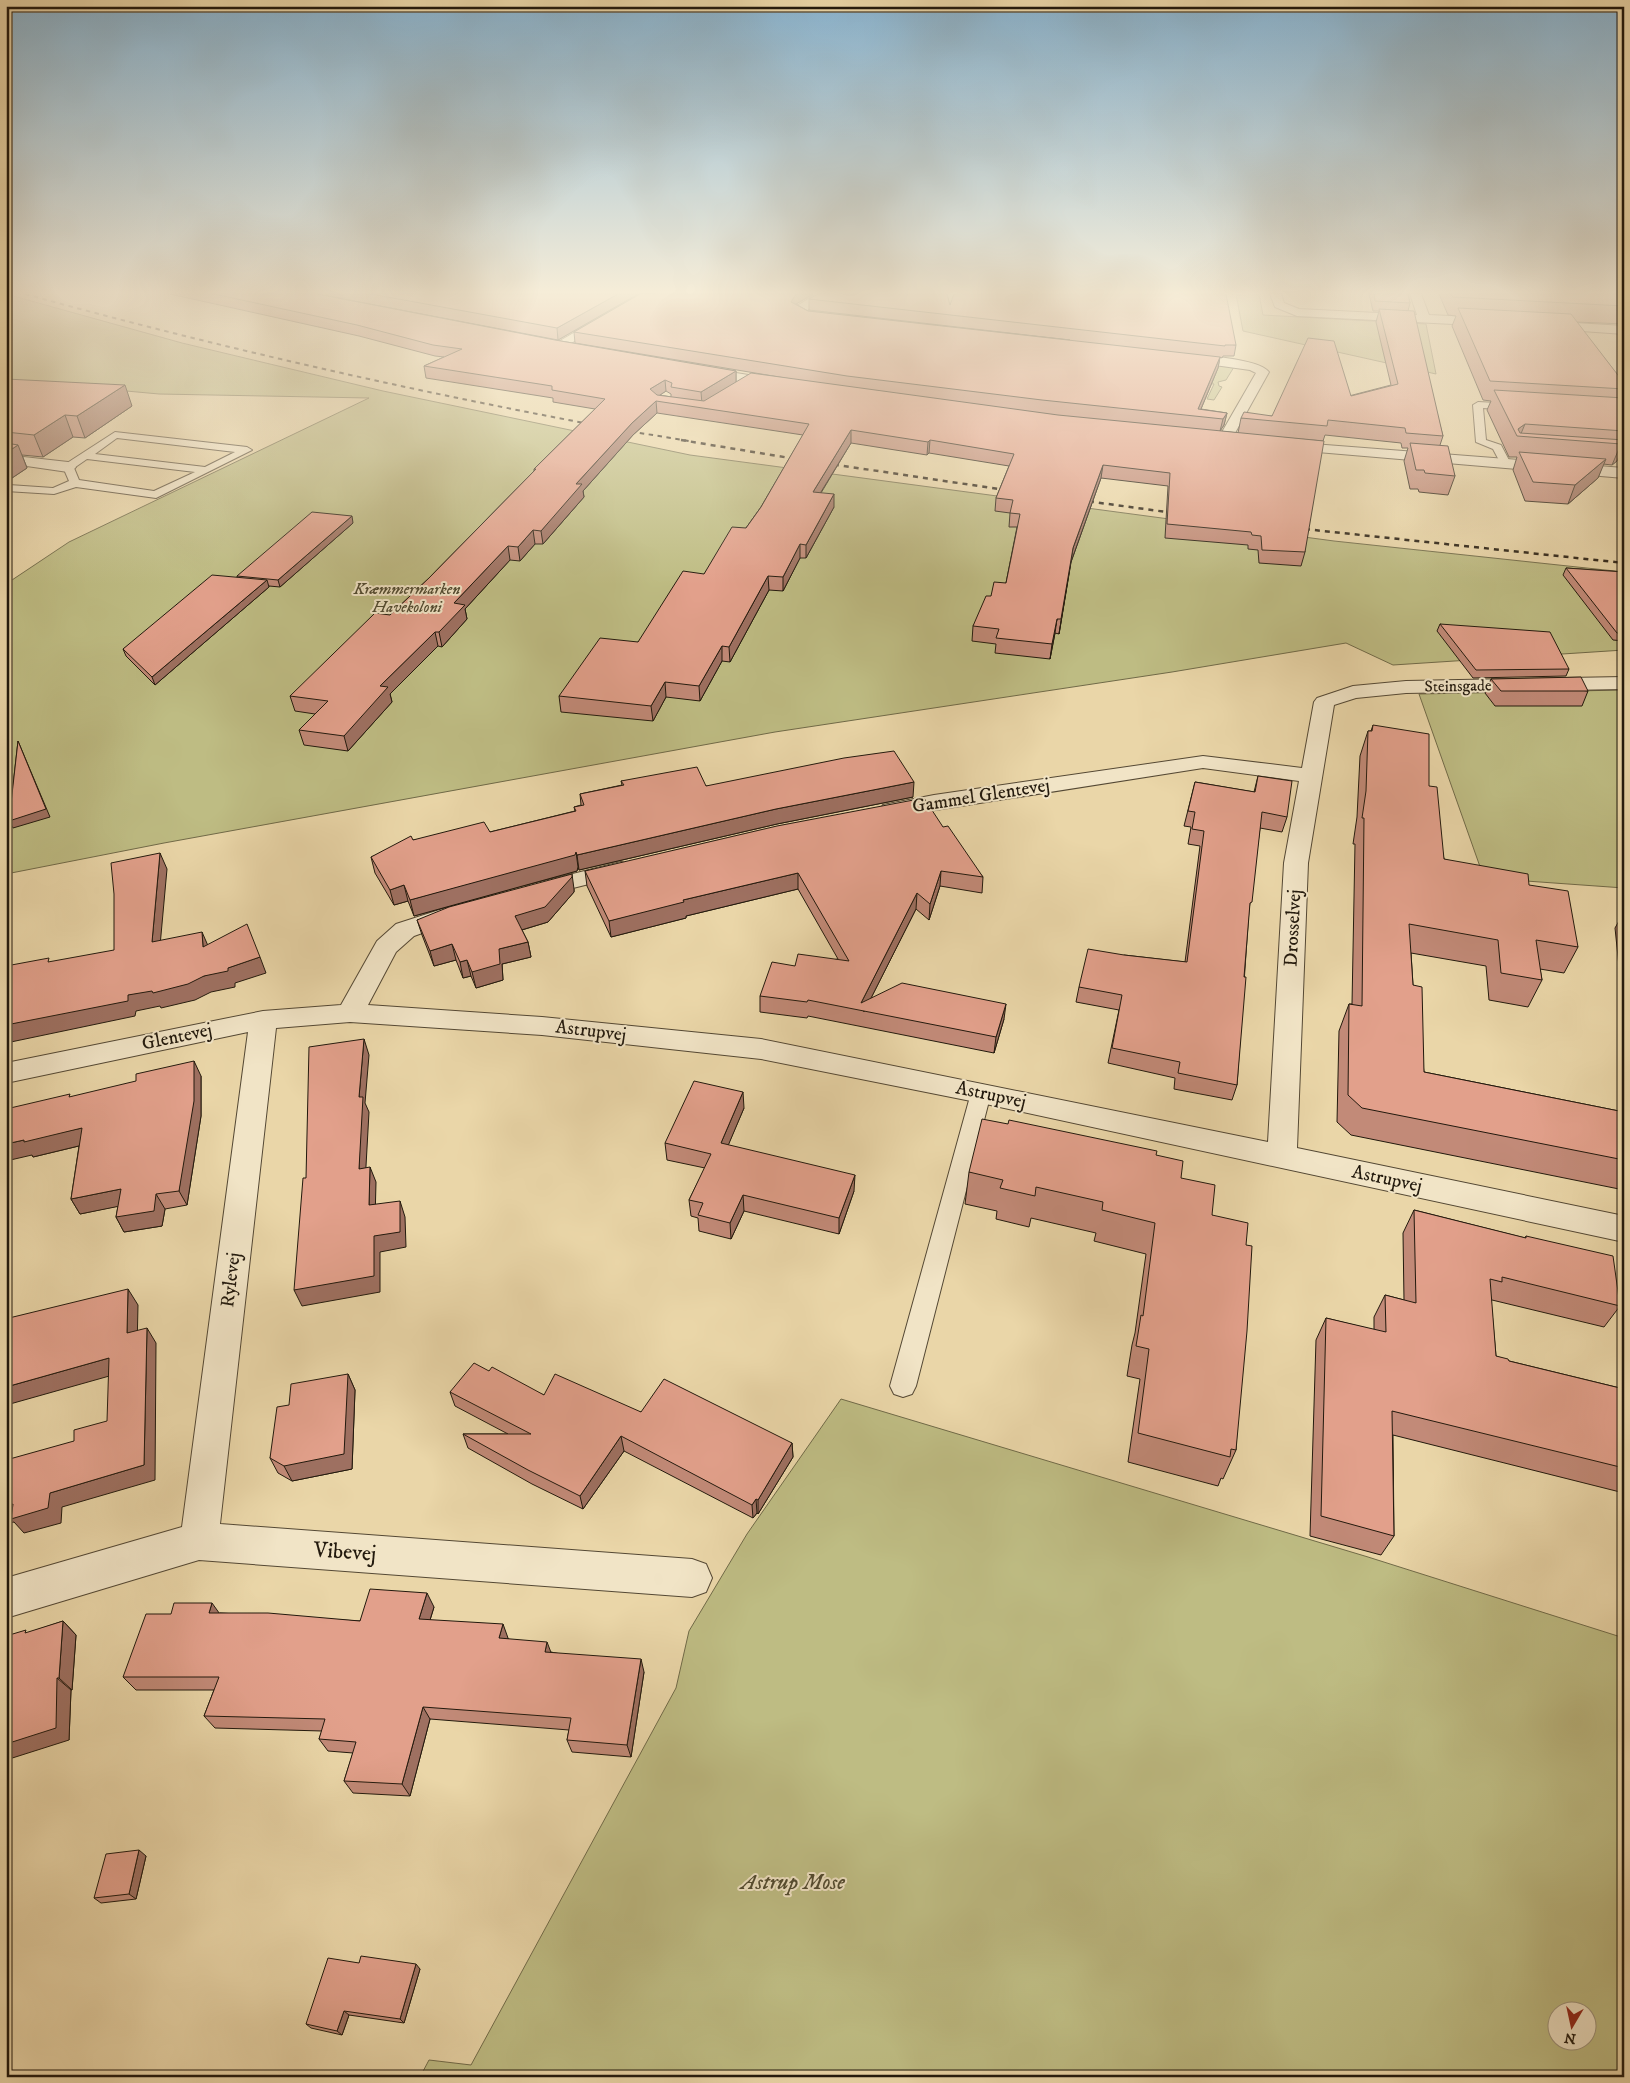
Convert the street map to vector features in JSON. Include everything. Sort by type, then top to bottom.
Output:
[{"type":"street","points":[[1225,439],[1252,391]]},
{"type":"street","points":[[1208,437],[1243,441]]},
{"type":"street","points":[[1270,444],[1624,473]]},
{"type":"street","points":[[6,459],[68,467]]},
{"type":"street","name":"Steinsgade","points":[[1324,702],[1353,692],[1406,687],[1624,683]]},
{"type":"street","name":"Drosselvej","points":[[1282,1157],[1296,863],[1324,702]]},
{"type":"street","name":"Gammel Glentevej","points":[[869,815],[934,802],[1203,762],[1310,776]]},
{"type":"street","points":[[520,895],[643,864]]},
{"type":"street","points":[[350,1013],[386,947],[404,930],[472,908]]},
{"type":"street","name":"Astrupvej","points":[[350,1013],[542,1026],[761,1049],[981,1093],[1624,1229]]},
{"type":"street","name":"Glentevej","points":[[6,1073],[263,1020],[350,1013]]},
{"type":"street","name":"Rylevej","points":[[200,1541],[263,1020]]},
{"type":"street","name":"Vibevej","points":[[6,1598],[200,1541],[692,1578]]},
{"type":"lane","points":[[1506,464],[1497,448],[1481,442],[1478,405],[1527,408]]},
{"type":"lane","points":[[9,488],[54,490],[75,483],[156,495],[246,450],[114,436],[68,467],[75,483]]},
{"type":"lane","points":[[1575,454],[1624,457]]},
{"type":"lane","points":[[85,456],[207,470]]},
{"type":"lane","points":[[903,1386],[981,1093]]},
{"type":"green space","name":"Kræmmermarken Havekoloni","points":[[128,391],[384,391],[690,455],[1334,541],[1624,572],[1624,650],[1393,665],[1346,643],[1172,672],[775,732],[164,843],[6,874],[6,584],[69,542],[369,398],[159,394]]},
{"type":"green space","points":[[1211,391],[1219,391],[1214,400],[1207,399]]},
{"type":"green space","points":[[1624,690],[1624,888],[1484,878],[1419,694]]},
{"type":"green space","name":"Astrup Mose","points":[[841,1399],[1368,1557],[1624,1638],[1624,2077],[420,2077],[429,2060],[471,2065],[676,1688],[689,1631],[747,1534]]},
{"type":"building","points":[[6,391],[115,391],[77,416],[65,415],[34,435],[6,432]]},
{"type":"building","points":[[559,391],[653,391],[657,395],[704,401],[720,391],[884,391],[1058,415],[1324,441],[1305,552],[1262,550],[1261,536],[1252,535],[1251,532],[1167,524],[1170,473],[1103,465],[1073,548],[1061,619],[1057,619],[1052,644],[996,638],[999,629],[973,626],[986,596],[991,596],[994,582],[1006,583],[1020,514],[1010,513],[1013,500],[996,498],[1014,454],[930,440],[928,442],[851,430],[813,492],[834,494],[806,545],[800,544],[783,577],[768,576],[729,647],[722,646],[699,686],[665,682],[651,706],[559,696],[600,638],[638,642],[683,571],[704,574],[732,527],[746,528],[761,507],[809,424],[656,401],[632,423],[576,484],[582,484],[541,531],[533,530],[518,547],[508,546],[454,603],[465,605],[439,632],[435,632],[380,686],[388,687],[344,736],[299,730],[328,701],[290,696],[375,613],[390,615],[429,578],[536,469],[534,469],[605,399]]},
{"type":"building","points":[[971,391],[1206,391],[1198,409],[1227,413],[1223,419]]},
{"type":"building","points":[[1283,391],[1350,391],[1351,396],[1370,391],[1433,391],[1443,436],[1406,433],[1405,428],[1328,420],[1327,426],[1241,418],[1244,412],[1272,416]]},
{"type":"building","points":[[1495,391],[1624,398],[1624,431],[1525,424],[1518,429],[1520,433],[1624,440],[1621,444],[1517,436]]},
{"type":"building","points":[[6,443],[18,445],[6,453]]},
{"type":"building","points":[[1410,443],[1448,446],[1455,476],[1425,473],[1424,470],[1416,470]]},
{"type":"building","points":[[1519,452],[1606,459],[1575,485],[1533,482]]},
{"type":"building","points":[[312,512],[352,516],[278,580],[237,576]]},
{"type":"building","points":[[1566,568],[1624,572],[1624,633],[1617,633]]},
{"type":"building","points":[[212,575],[267,580],[152,677],[123,649]]},
{"type":"building","points":[[1440,624],[1550,632],[1569,669],[1476,670]]},
{"type":"building","points":[[1581,677],[1588,691],[1501,691],[1491,679]]},
{"type":"building","points":[[1373,725],[1429,734],[1429,786],[1437,787],[1444,859],[1528,874],[1529,885],[1568,891],[1578,947],[1536,940],[1542,980],[1501,973],[1498,940],[1409,924],[1413,985],[1422,987],[1424,1072],[1624,1112],[1624,1160],[1362,1108],[1348,1095],[1349,1004],[1362,1006],[1364,818],[1362,818],[1366,791],[1368,731],[1372,731]]},
{"type":"building","points":[[18,741],[46,809],[9,821]]},
{"type":"building","points":[[894,751],[914,782],[776,809],[577,855],[576,852],[575,855],[410,900],[404,885],[390,890],[371,857],[411,836],[413,840],[484,822],[490,832],[576,811],[574,807],[584,805],[580,794],[624,785],[621,781],[697,767],[706,786],[844,758]]},
{"type":"building","points":[[1258,776],[1292,781],[1287,817],[1262,812],[1252,902],[1250,903],[1237,1085],[1178,1073],[1180,1062],[1112,1048],[1122,995],[1079,987],[1088,949],[1187,962],[1204,831],[1192,829],[1195,812],[1188,811],[1195,782],[1255,792]]},
{"type":"building","points":[[924,798],[943,827],[948,826],[983,877],[941,871],[930,904],[917,893],[861,1003],[902,983],[1006,1004],[996,1037],[808,1000],[807,1002],[760,996],[772,962],[795,966],[798,954],[849,961],[798,873],[683,900],[684,902],[609,921],[585,871],[777,826]]},
{"type":"building","points":[[160,853],[152,942],[202,932],[203,947],[247,924],[260,957],[228,968],[228,971],[204,976],[188,984],[153,993],[152,991],[128,995],[128,1001],[6,1025],[6,966],[49,958],[48,962],[114,950],[114,894],[111,863]]},
{"type":"building","points":[[572,874],[572,877],[545,907],[515,916],[528,942],[499,949],[500,964],[472,972],[467,960],[460,962],[452,944],[430,951],[417,920],[449,907]]},
{"type":"building","points":[[364,1039],[359,1097],[363,1097],[359,1169],[370,1167],[369,1205],[400,1201],[400,1232],[374,1236],[374,1276],[294,1290],[303,1178],[306,1178],[309,1047]]},
{"type":"building","points":[[194,1061],[194,1101],[179,1191],[156,1194],[154,1211],[116,1217],[121,1189],[71,1199],[82,1128],[24,1142],[24,1140],[6,1144],[6,1109],[70,1094],[69,1097],[136,1081],[136,1074]]},
{"type":"building","points":[[694,1081],[743,1092],[721,1143],[855,1175],[839,1218],[743,1195],[730,1223],[698,1215],[703,1203],[689,1200],[711,1154],[665,1143]]},
{"type":"building","points":[[982,1119],[1008,1124],[1009,1120],[1157,1151],[1156,1155],[1183,1161],[1181,1178],[1215,1185],[1212,1215],[1248,1223],[1246,1245],[1252,1246],[1247,1331],[1236,1450],[1231,1449],[1230,1457],[1138,1433],[1149,1349],[1136,1346],[1141,1315],[1143,1316],[1155,1223],[1102,1210],[1103,1202],[1036,1187],[1035,1196],[1000,1188],[1003,1180],[969,1172]]},
{"type":"building","points":[[1414,1210],[1526,1238],[1526,1236],[1613,1256],[1620,1306],[1502,1277],[1502,1282],[1490,1279],[1496,1356],[1508,1359],[1509,1361],[1624,1389],[1624,1468],[1392,1411],[1394,1536],[1321,1516],[1326,1318],[1386,1332],[1385,1295],[1416,1303]]},
{"type":"building","points":[[128,1289],[127,1333],[147,1328],[144,1465],[50,1493],[48,1508],[11,1519],[13,1504],[6,1506],[6,1460],[74,1441],[74,1430],[107,1421],[109,1358],[6,1387],[6,1335],[9,1318]]},
{"type":"building","points":[[474,1363],[489,1371],[492,1367],[544,1395],[555,1374],[641,1412],[664,1379],[792,1443],[758,1500],[756,1499],[752,1505],[621,1436],[580,1496],[463,1434],[531,1434],[450,1392]]},
{"type":"building","points":[[348,1374],[344,1454],[284,1466],[270,1458],[277,1407],[289,1405],[291,1384]]},
{"type":"building","points":[[370,1589],[427,1593],[419,1619],[503,1624],[499,1638],[547,1642],[545,1652],[641,1659],[627,1745],[567,1740],[571,1718],[423,1707],[402,1784],[344,1781],[356,1742],[319,1739],[325,1719],[204,1716],[219,1677],[123,1677],[146,1614],[171,1614],[174,1603],[212,1603],[209,1613],[268,1613],[360,1621]]},
{"type":"building","points":[[63,1621],[59,1678],[57,1678],[56,1728],[6,1744],[6,1636],[26,1630],[25,1633]]},
{"type":"building","points":[[139,1850],[129,1894],[94,1898],[106,1854]]},
{"type":"building","points":[[361,1956],[416,1964],[400,2019],[344,2011],[337,2031],[306,2024],[328,1958],[359,1963]]},
{"type":"railway","points":[[424,391],[595,425]]},
{"type":"railway","points":[[622,430],[689,441]]},
{"type":"railway","points":[[681,440],[802,460]]},
{"type":"railway","points":[[824,463],[1012,491]]},
{"type":"railway","points":[[1079,500],[1181,514]]},
{"type":"railway","points":[[1295,528],[1624,563]]}]
